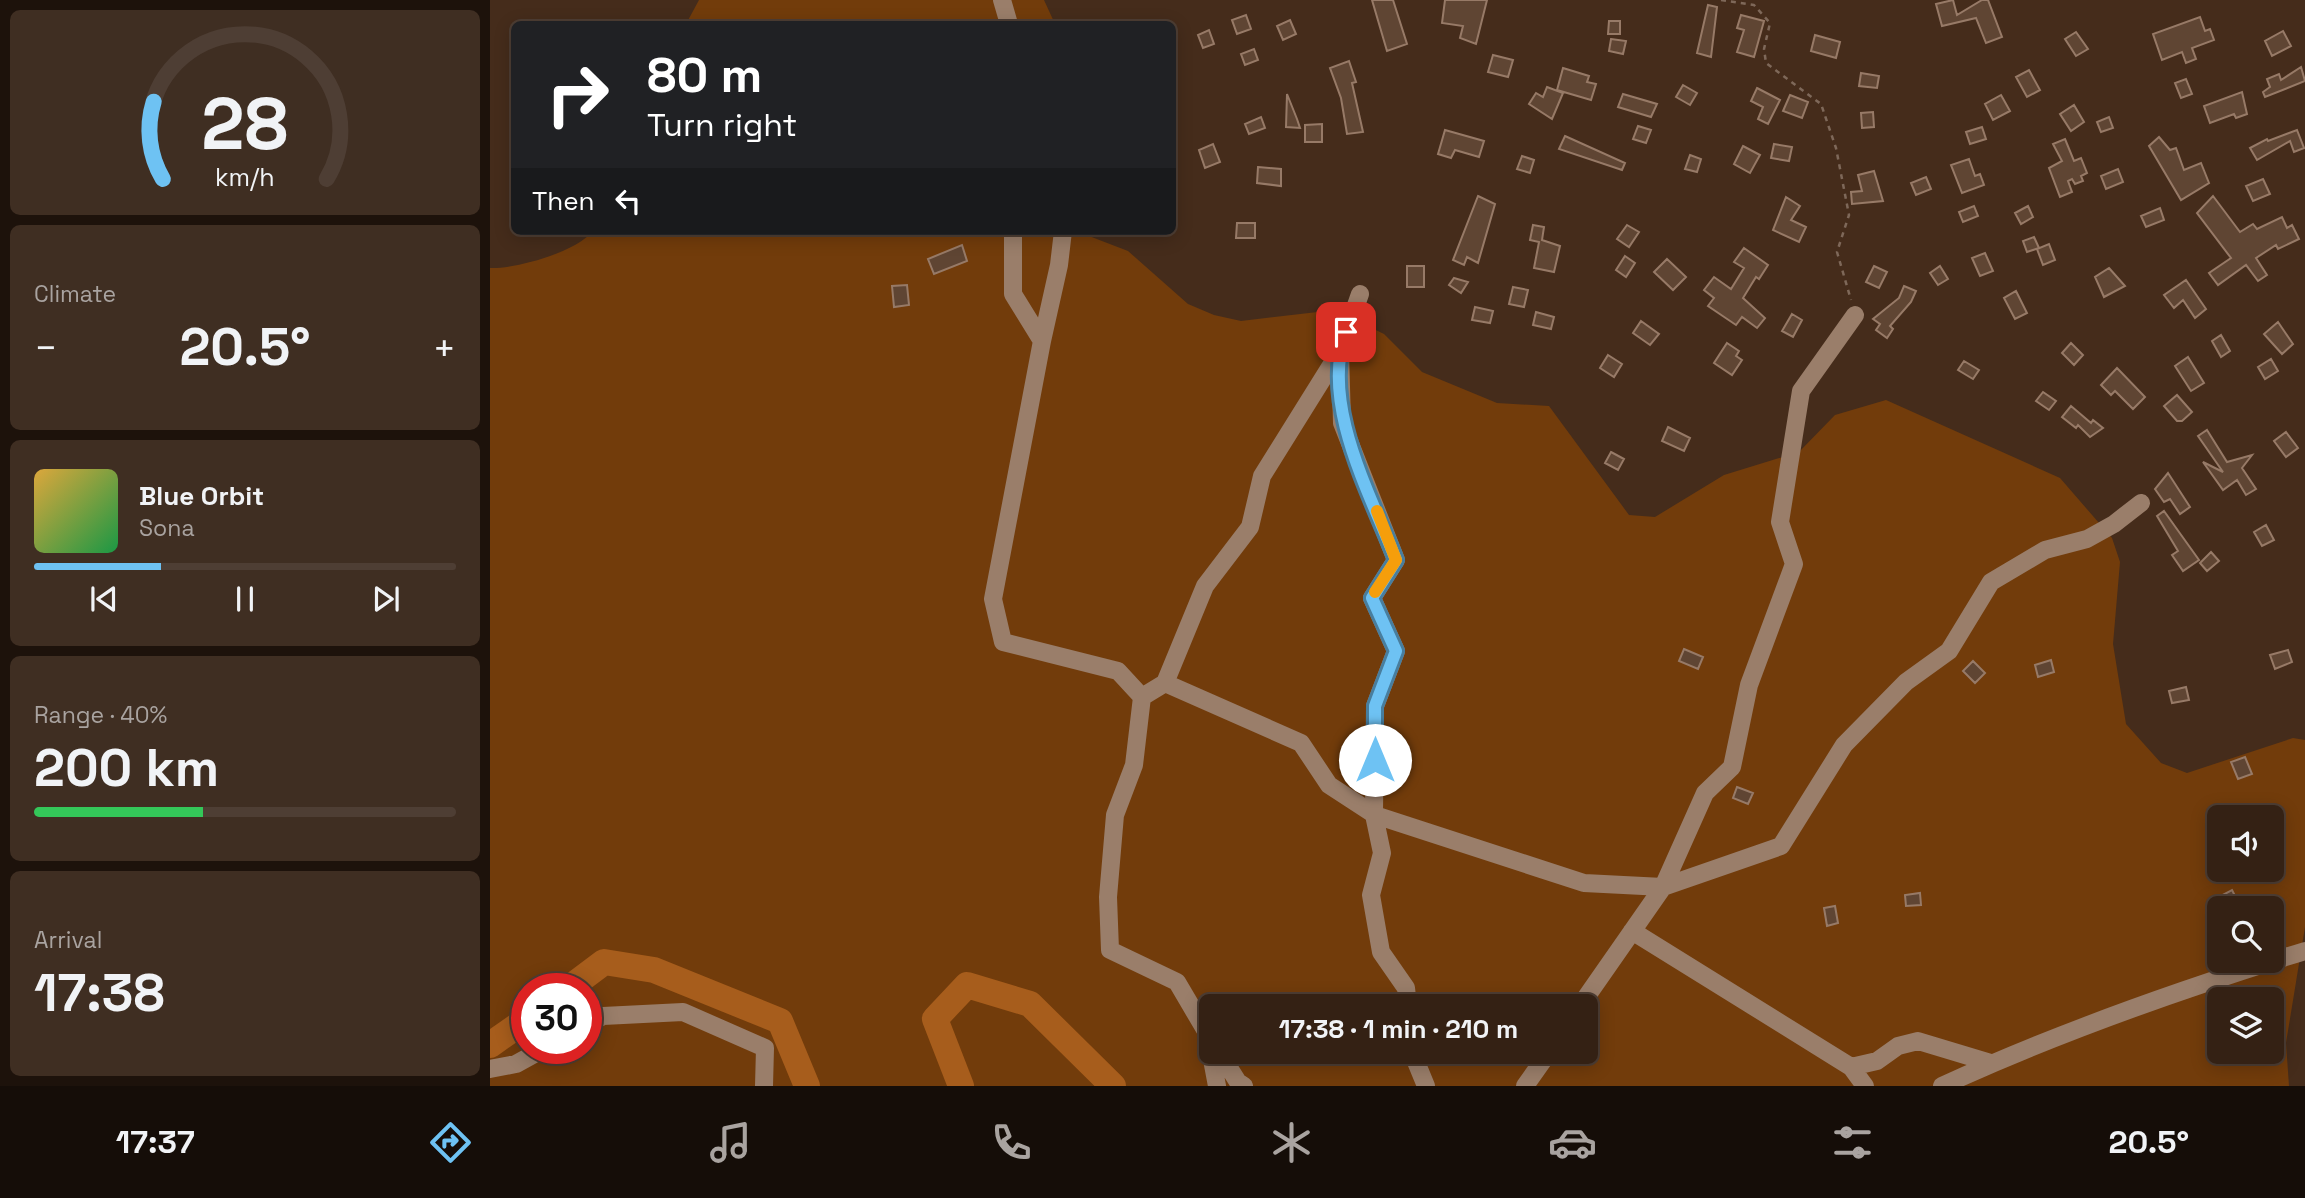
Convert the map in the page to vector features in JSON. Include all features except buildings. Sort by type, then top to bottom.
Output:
[{"type":"street","points":[[1002,0],[1008,21]]},
{"type":"street","points":[[1013,235],[1013,294],[1042,341]]},
{"type":"street","points":[[1063,235],[1059,265],[993,599],[1003,642],[1118,671],[1142,697],[1134,765],[1115,815],[1108,897],[1111,950],[1177,982],[1199,1019]]},
{"type":"street","points":[[1142,697],[1165,683],[1205,586],[1250,527],[1262,475],[1340,351],[1360,294]]},
{"type":"street","points":[[1588,994],[1663,887],[1705,793],[1732,767],[1749,685],[1794,564],[1780,522],[1801,391],[1855,315]]},
{"type":"street","points":[[1340,351],[1342,423],[1396,560],[1372,598],[1396,651],[1375,706],[1374,815],[1382,852],[1371,895],[1381,952],[1406,988],[1407,994]]},
{"type":"street","points":[[1165,683],[1300,743],[1329,785],[1374,815],[1584,883],[1663,887],[1781,846],[1844,745],[1906,682],[1949,651],[1991,582],[2045,550],[2087,539],[2114,524],[2141,503]]},
{"type":"street","points":[[1632,931],[1851,1067],[1865,1086]]},
{"type":"street","points":[[1942,1086],[1991,1063],[2204,982],[2305,951]]},
{"type":"street","points":[[602,1017],[683,1012],[765,1048],[764,1086]]},
{"type":"street","points":[[1851,1067],[1877,1062],[1898,1046],[1917,1041],[1991,1063]]},
{"type":"street","points":[[490,1069],[516,1064]]},
{"type":"street","points":[[1213,1064],[1217,1086]]},
{"type":"street","points":[[1227,1064],[1238,1082],[1244,1086]]},
{"type":"street","points":[[1417,1064],[1426,1086]]},
{"type":"street","points":[[1525,1086],[1541,1064]]},
{"type":"path","points":[[1721,0],[1754,5],[1770,23],[1764,49],[1766,63],[1821,104],[1836,148],[1849,215],[1837,251],[1855,315]]},
{"type":"shaded area","points":[[699,0],[1044,0],[1054,21],[688,21]]},
{"type":"shaded area","points":[[589,235],[1086,235],[1128,251],[1188,304],[1214,315],[1241,321],[1335,310],[1384,334],[1422,372],[1497,403],[1549,406],[1629,515],[1655,517],[1724,475],[1799,452],[1835,415],[1886,400],[2060,478],[2112,538],[2120,562],[2113,644],[2126,724],[2161,763],[2187,773],[2293,738],[2305,740],[2305,927],[2286,1043],[2289,1086],[490,1086],[490,268],[515,266],[560,252]]},
{"type":"waterway","points":[[589,973],[604,962],[654,970],[780,1021],[807,1086]]},
{"type":"waterway","points":[[961,1086],[935,1019],[967,985],[1030,1004],[1113,1086]]},
{"type":"waterway","points":[[490,1045],[511,1030]]},
{"type":"slow traffic","points":[[1375,592],[1396,560],[1377,511]]},
{"type":"route","points":[[1346,332],[1340,351],[1342,423],[1396,560],[1372,598],[1396,651],[1375,706],[1375,760]]}]
